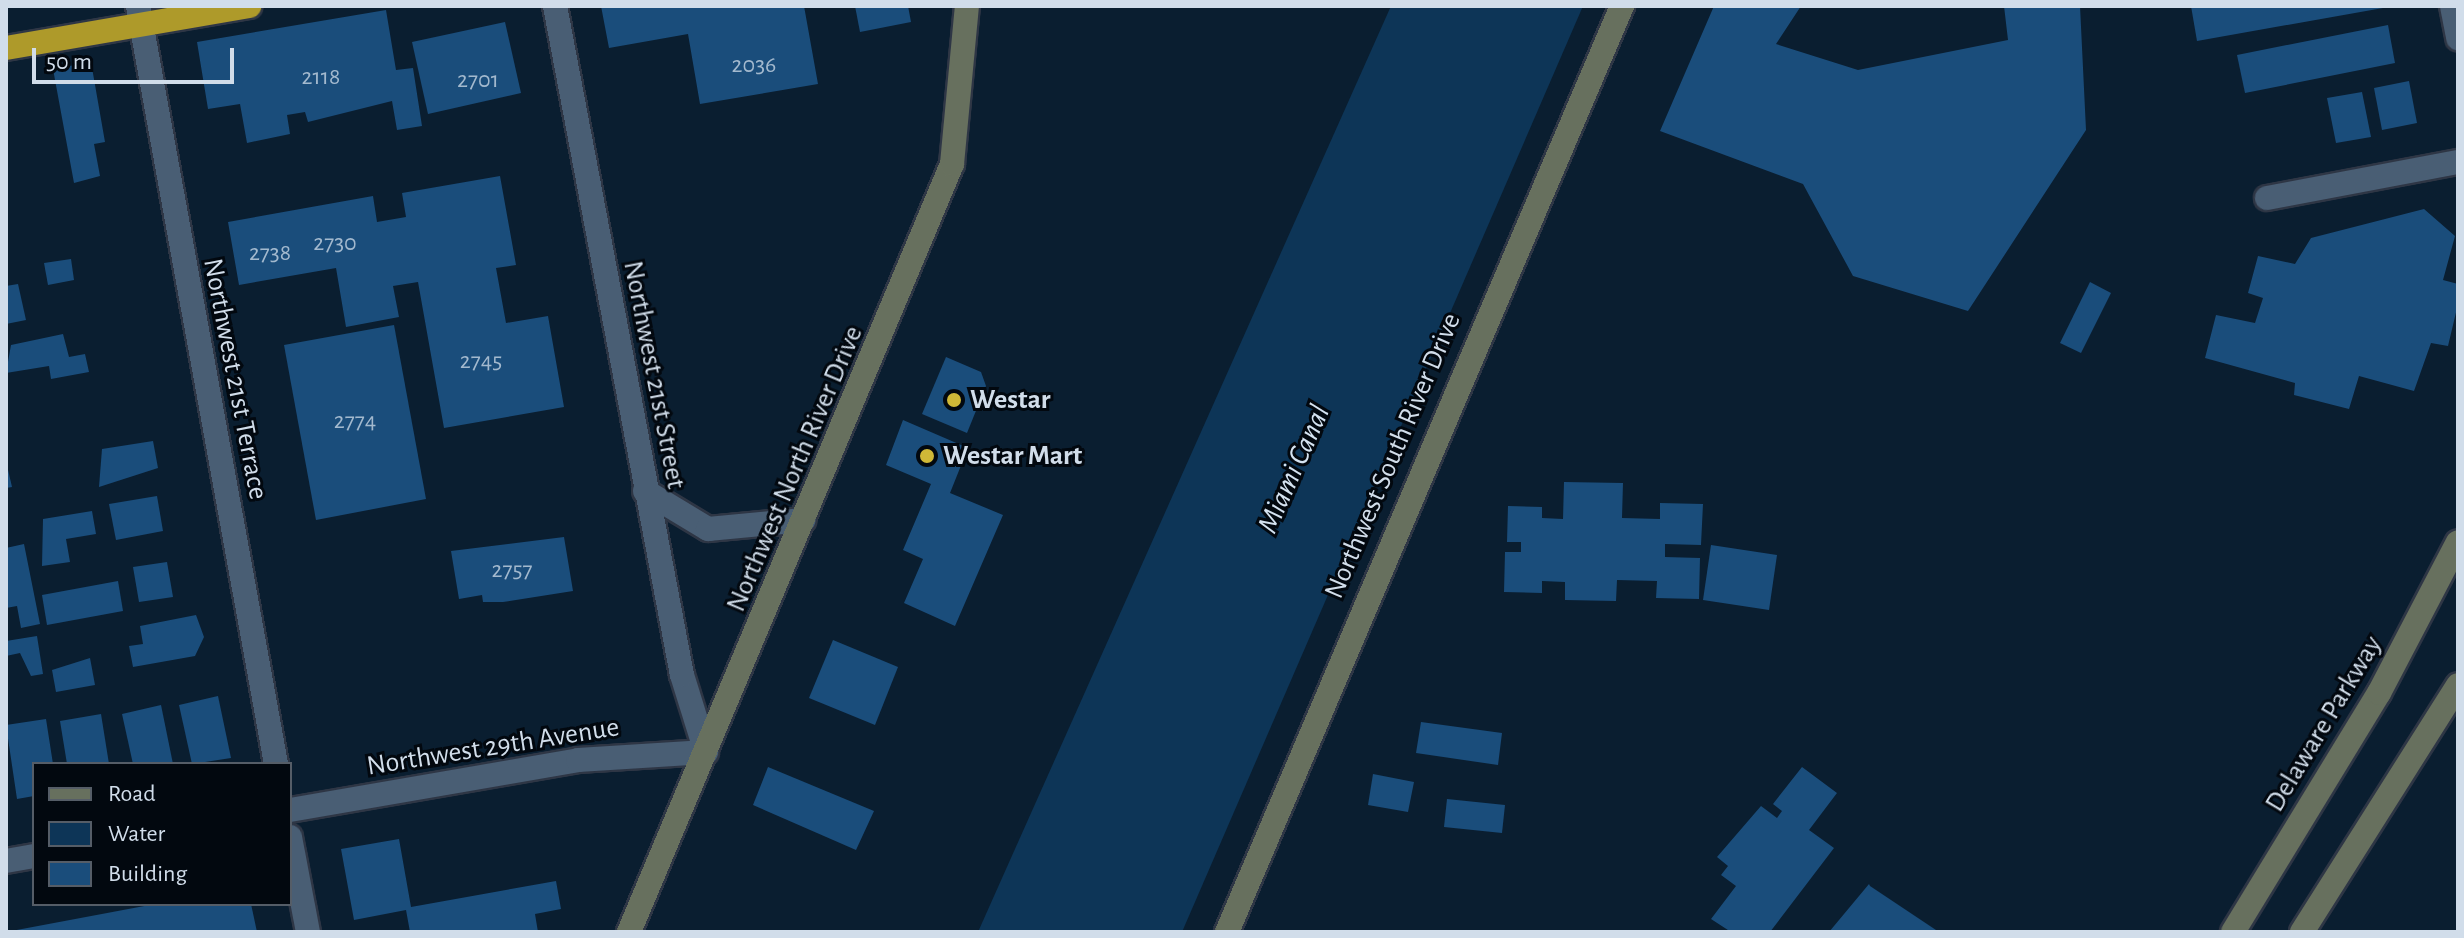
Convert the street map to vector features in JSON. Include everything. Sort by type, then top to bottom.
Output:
[{"type":"highway","points":[[6,48],[139,16],[249,6]]},
{"type":"street","name":"Northwest 21st Street","points":[[555,6],[682,675],[706,752]]},
{"type":"street","name":"Northwest South River Drive","points":[[1227,932],[1622,6]]},
{"type":"street","points":[[2452,6],[2458,38]]},
{"type":"street","name":"Northwest North River Drive","points":[[629,932],[952,164],[967,12]]},
{"type":"street","name":"Northwest 21st Terrace","points":[[139,16],[276,762]]},
{"type":"street","points":[[2267,198],[2458,162]]},
{"type":"street","points":[[645,491],[708,529],[804,520]]},
{"type":"street","name":"Delaware Parkway","points":[[2233,932],[2379,693],[2458,542]]},
{"type":"street","points":[[2302,932],[2458,685]]},
{"type":"street","name":"Northwest 29th Avenue","points":[[292,810],[578,760],[706,752]]},
{"type":"street","points":[[292,848],[308,932]]},
{"type":"street","points":[[6,861],[32,856]]},
{"type":"water","name":"Miami Canal","points":[[1391,6],[1583,6],[1182,932],[978,932]]},
{"type":"building","points":[[601,6],[804,6],[818,84],[700,104],[688,34],[609,48]]},
{"type":"building","points":[[855,6],[908,6],[911,22],[860,32]]},
{"type":"building","points":[[1714,6],[1801,6],[1776,44],[1858,70],[2008,40],[2004,6],[2080,6],[2086,130],[1968,311],[1853,276],[1803,184],[1660,131]]},
{"type":"building","points":[[2191,6],[2383,6],[2383,8],[2197,41]]},
{"type":"building","points":[[386,10],[396,70],[413,68],[422,126],[397,130],[392,101],[308,122],[305,112],[287,115],[290,134],[247,143],[240,104],[208,109],[197,42]]},
{"type":"building","points":[[505,22],[521,93],[428,114],[412,42]]},
{"type":"building","points":[[2388,25],[2395,63],[2245,93],[2237,55]]},
{"type":"building","points":[[91,62],[105,142],[94,144],[100,176],[74,183],[53,69]]},
{"type":"building","points":[[2409,81],[2417,123],[2382,130],[2374,88]]},
{"type":"building","points":[[2362,92],[2371,137],[2336,143],[2327,98]]},
{"type":"building","points":[[500,176],[516,265],[496,268],[506,323],[548,316],[564,407],[444,428],[418,282],[393,286],[399,317],[346,327],[336,268],[239,285],[228,222],[373,196],[377,222],[406,217],[402,193]]},
{"type":"building","points":[[2424,209],[2455,236],[2443,280],[2458,284],[2458,304],[2448,346],[2431,343],[2414,391],[2359,376],[2349,409],[2294,395],[2295,383],[2205,358],[2216,315],[2255,323],[2263,298],[2248,293],[2258,256],[2295,264],[2311,238]]},
{"type":"building","points":[[71,259],[74,280],[48,285],[44,263]]},
{"type":"building","points":[[2090,282],[2111,293],[2081,353],[2060,343]]},
{"type":"building","points":[[18,284],[26,320],[6,324],[6,286]]},
{"type":"building","points":[[394,325],[426,499],[316,520],[284,345]]},
{"type":"building","points":[[63,334],[69,357],[85,354],[89,372],[51,379],[49,366],[6,373],[11,345]]},
{"type":"building","name":"Westar","points":[[946,357],[981,372],[986,386],[967,433],[922,414]]},
{"type":"building","points":[[903,420],[968,448],[950,493],[1003,515],[955,626],[904,603],[923,559],[903,550],[931,484],[886,465]]},
{"type":"building","points":[[153,441],[158,468],[99,487],[102,449]]},
{"type":"building","points":[[6,461],[12,487],[6,488]]},
{"type":"building","points":[[1564,482],[1623,483],[1622,518],[1660,519],[1660,503],[1703,504],[1701,545],[1665,544],[1665,557],[1700,558],[1699,599],[1656,598],[1657,581],[1617,580],[1616,601],[1565,600],[1565,582],[1542,581],[1542,593],[1504,592],[1505,552],[1521,552],[1521,542],[1507,542],[1508,506],[1542,507],[1542,518],[1563,519]]},
{"type":"building","points":[[157,496],[163,531],[116,540],[109,504]]},
{"type":"building","points":[[92,511],[96,534],[66,539],[70,562],[42,566],[43,519]]},
{"type":"building","points":[[564,537],[573,591],[503,602],[483,602],[482,595],[459,599],[451,551]]},
{"type":"building","points":[[24,544],[40,624],[21,628],[17,606],[6,608],[6,548]]},
{"type":"building","points":[[1711,545],[1777,555],[1769,610],[1703,600]]},
{"type":"building","points":[[167,562],[173,597],[139,602],[133,567]]},
{"type":"building","points":[[118,581],[123,611],[47,625],[42,595]]},
{"type":"building","points":[[196,615],[204,637],[195,656],[133,667],[129,646],[143,644],[140,626]]},
{"type":"building","points":[[37,636],[43,674],[31,676],[20,653],[6,656],[6,641]]},
{"type":"building","points":[[833,640],[898,667],[875,725],[809,698]]},
{"type":"building","points":[[90,658],[95,685],[56,692],[52,670]]},
{"type":"building","points":[[218,696],[231,758],[192,762],[179,705]]},
{"type":"building","points":[[161,705],[173,762],[133,762],[122,714]]},
{"type":"building","points":[[101,714],[109,762],[67,762],[60,721]]},
{"type":"building","points":[[46,719],[53,762],[32,762],[32,796],[17,799],[6,725]]},
{"type":"building","points":[[1421,722],[1502,733],[1498,765],[1416,753]]},
{"type":"building","points":[[768,767],[874,811],[856,850],[753,805]]},
{"type":"building","points":[[1802,767],[1837,793],[1809,830],[1834,848],[1770,932],[1731,932],[1711,919],[1736,886],[1721,875],[1728,866],[1717,857],[1761,806],[1777,818],[1782,811],[1773,804]]},
{"type":"building","points":[[1373,774],[1414,782],[1408,812],[1368,805]]},
{"type":"building","points":[[1447,799],[1505,805],[1502,833],[1444,827]]},
{"type":"building","points":[[399,839],[411,907],[556,881],[561,909],[535,914],[538,932],[410,932],[406,910],[354,920],[341,849]]},
{"type":"building","points":[[1870,886],[1939,932],[1829,932]]},
{"type":"building","points":[[144,906],[251,906],[257,932],[6,932]]},
{"type":"place","name":"Westar","points":[[954,400]]},
{"type":"place","name":"Westar Mart","points":[[927,456]]}]
